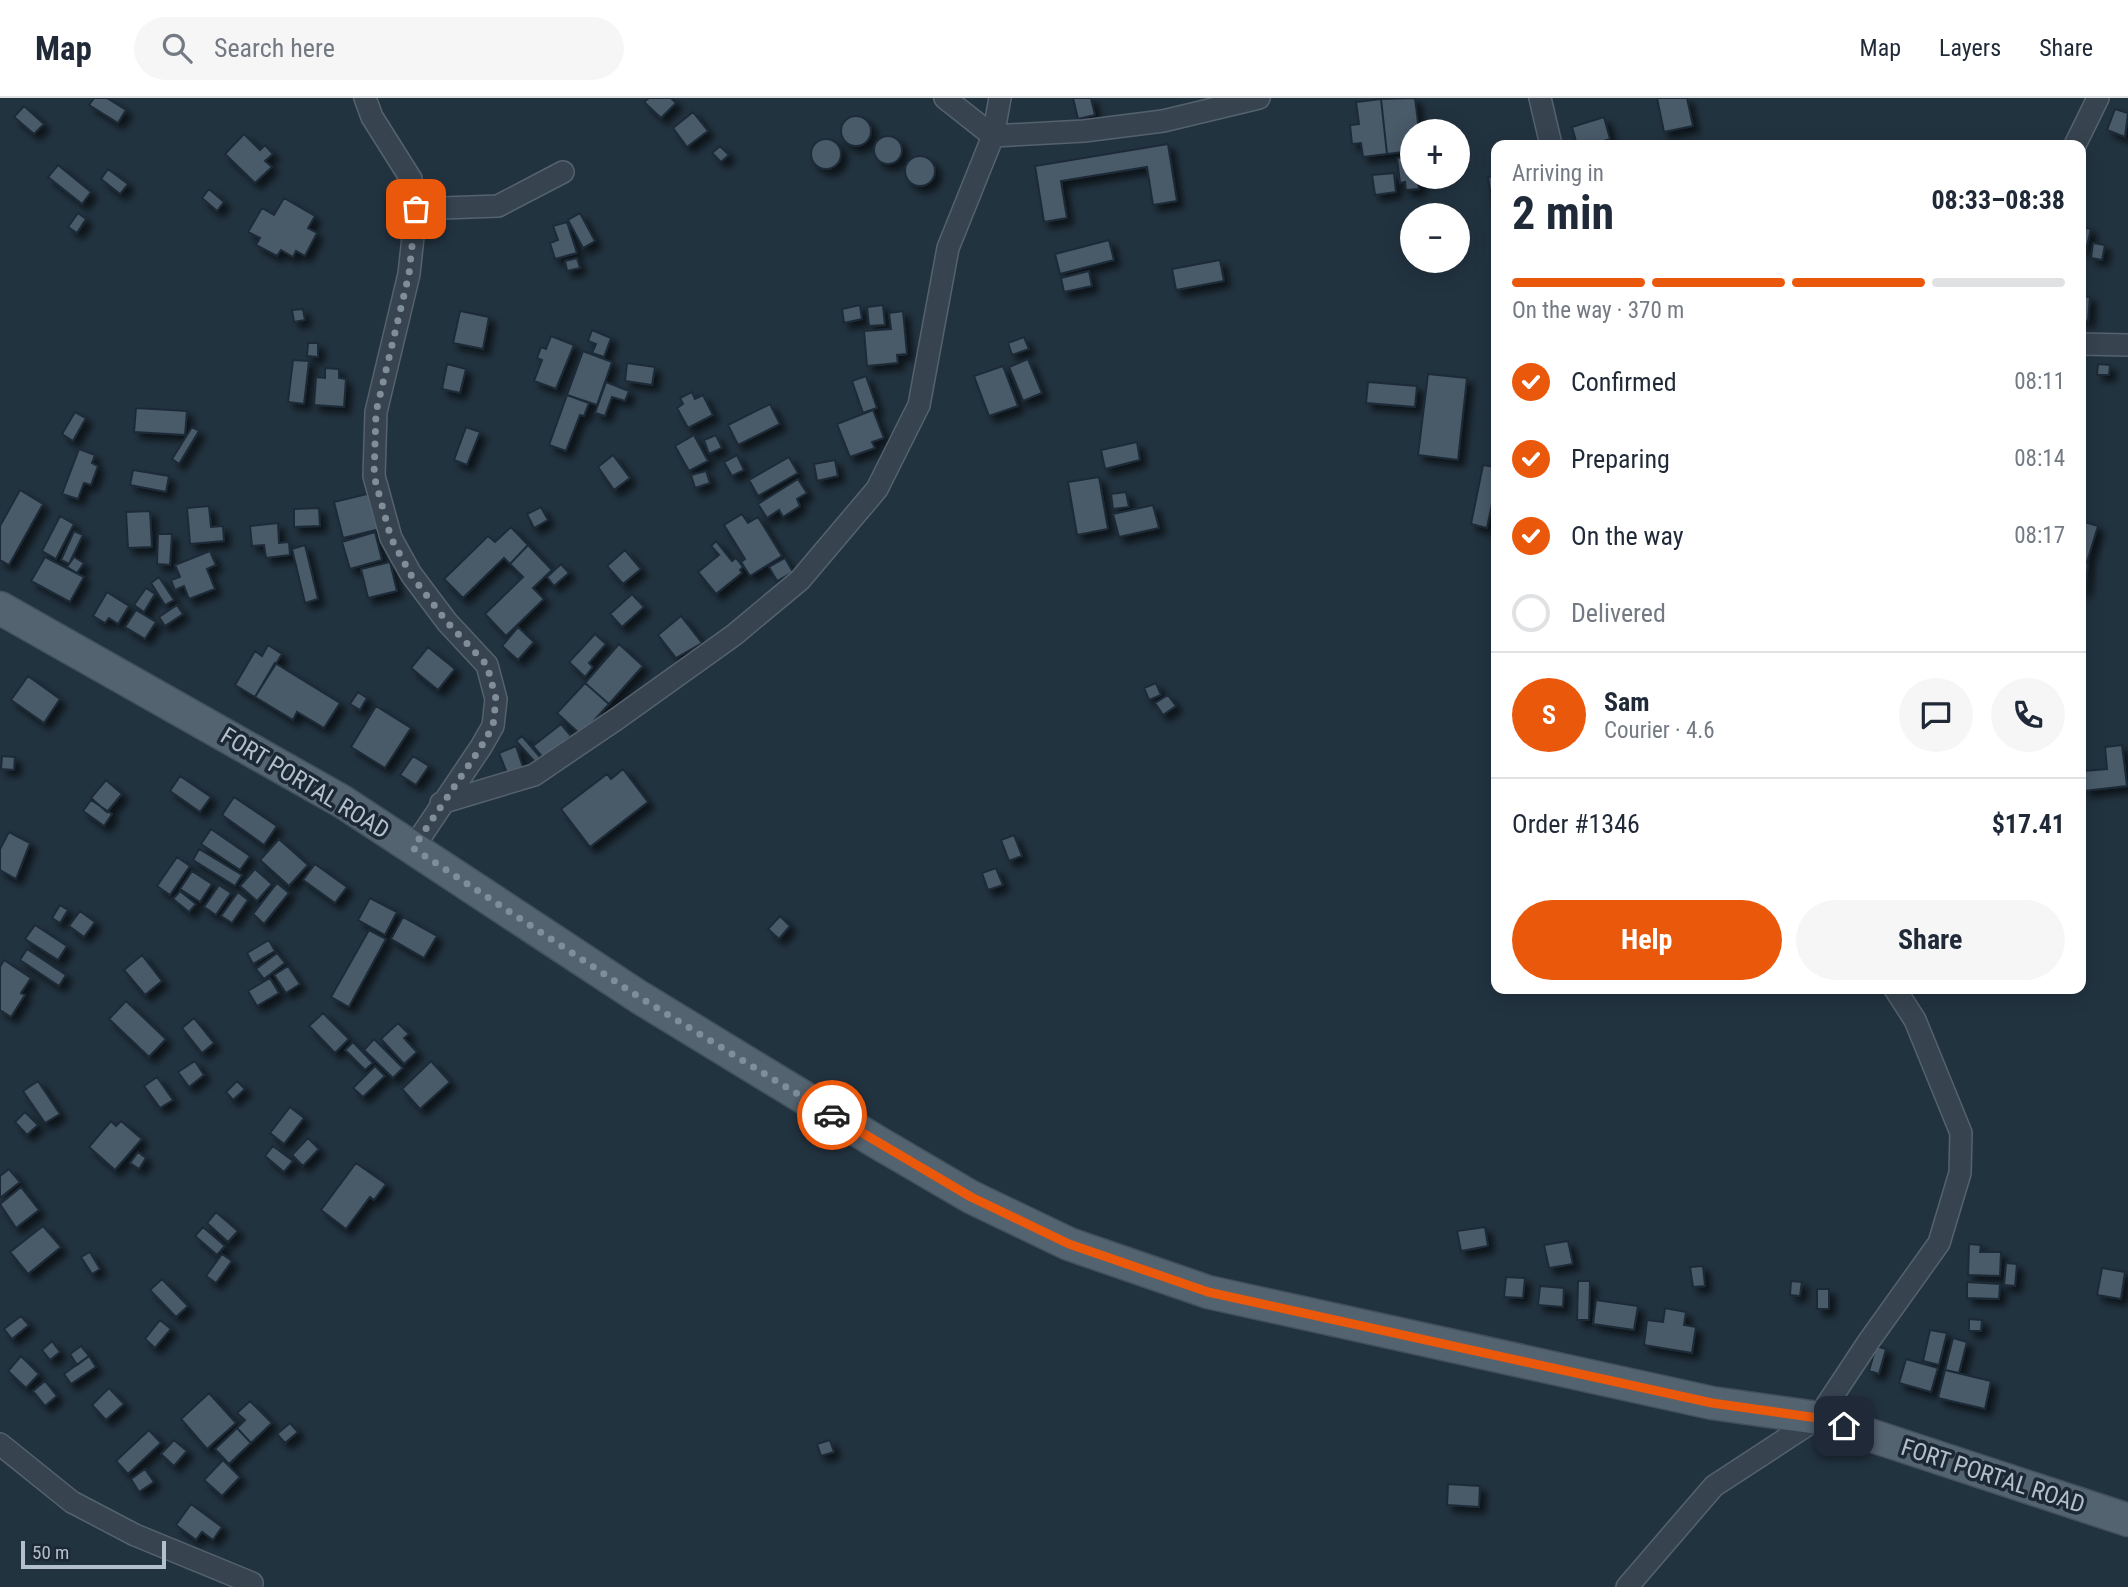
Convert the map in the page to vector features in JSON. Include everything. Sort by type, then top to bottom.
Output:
[{"type":"main road","name":"FORT PORTAL ROAD","points":[[0,608],[343,802],[639,997],[877,1142],[971,1197],[1069,1244],[1208,1292],[1712,1403],[1818,1418],[2128,1520]]},
{"type":"street","points":[[365,98],[372,117],[411,179],[416,209],[409,274],[376,412],[374,476],[391,538],[411,575],[447,622],[487,665],[496,699],[493,726],[413,848]]},
{"type":"street","points":[[945,98],[993,135],[1084,131],[1163,121],[1259,98]]},
{"type":"street","points":[[441,803],[534,775],[692,665],[800,580],[877,489],[919,405],[948,248],[993,135],[1000,98]]},
{"type":"street","points":[[1540,98],[1550,140]]},
{"type":"street","points":[[2077,140],[2098,98]]},
{"type":"street","points":[[416,209],[498,206],[563,172]]},
{"type":"street","points":[[2086,344],[2128,345]]},
{"type":"street","points":[[1627,1587],[1714,1486],[1818,1418],[1869,1340],[1940,1243],[1960,1172],[1961,1133],[1915,1020],[1898,994]]},
{"type":"street","points":[[0,1444],[72,1502],[135,1535],[252,1584]]},
{"type":"building","points":[[94,98],[107,98],[126,110],[118,123],[89,105]]},
{"type":"building","points":[[649,98],[671,98],[676,103],[661,118],[644,102]]},
{"type":"building","points":[[1073,98],[1091,98],[1095,115],[1078,119]]},
{"type":"building","points":[[1415,98],[1418,119],[1400,119],[1400,152],[1387,154],[1381,99]]},
{"type":"building","points":[[1657,98],[1687,98],[1693,126],[1664,132]]},
{"type":"building","points":[[1381,99],[1387,154],[1363,157],[1361,143],[1352,144],[1350,125],[1359,124],[1356,102]]},
{"type":"building","points":[[24,106],[44,124],[34,134],[14,117]]},
{"type":"building","points":[[2115,109],[2128,113],[2125,137],[2107,130]]},
{"type":"building","points":[[693,112],[708,131],[687,147],[673,128]]},
{"type":"building","points":[[856,116],[866,121],[871,131],[866,141],[856,146],[846,141],[841,131],[846,121]]},
{"type":"building","points":[[1604,117],[1610,139],[1576,140],[1572,127]]},
{"type":"building","points":[[244,134],[260,150],[265,145],[273,154],[265,161],[272,167],[255,183],[225,154]]},
{"type":"building","points":[[888,136],[898,140],[902,150],[898,160],[888,164],[878,160],[874,150],[878,140]]},
{"type":"building","points":[[826,139],[836,144],[841,154],[836,164],[826,169],[816,164],[811,154],[816,144]]},
{"type":"building","points":[[1168,144],[1177,201],[1153,205],[1147,167],[1061,181],[1067,218],[1044,222],[1035,166]]},
{"type":"building","points":[[720,146],[729,155],[721,162],[712,153]]},
{"type":"building","points":[[920,156],[930,161],[935,171],[930,181],[920,186],[910,181],[905,171],[910,161]]},
{"type":"building","points":[[1397,158],[1400,158],[1400,183]]},
{"type":"building","points":[[58,165],[91,192],[82,204],[48,177]]},
{"type":"building","points":[[108,169],[128,184],[120,194],[101,179]]},
{"type":"building","points":[[1394,173],[1396,192],[1375,195],[1372,175]]},
{"type":"building","points":[[1488,177],[1491,177],[1491,198]]},
{"type":"building","points":[[209,189],[224,202],[217,211],[202,198]]},
{"type":"building","points":[[284,198],[315,216],[308,228],[317,233],[305,256],[296,251],[293,257],[281,250],[277,256],[256,245],[260,238],[248,232],[262,208],[274,215]]},
{"type":"building","points":[[78,213],[86,219],[77,233],[68,227]]},
{"type":"building","points":[[580,213],[595,241],[583,248],[568,220]]},
{"type":"building","points":[[567,222],[577,253],[555,259],[550,243],[558,240],[553,226]]},
{"type":"building","points":[[2086,228],[2091,229],[2086,250]]},
{"type":"building","points":[[1109,240],[1114,260],[1060,274],[1055,254]]},
{"type":"building","points":[[2093,243],[2105,245],[2102,260],[2091,258]]},
{"type":"building","points":[[577,258],[580,268],[567,271],[565,261]]},
{"type":"building","points":[[1220,260],[1224,281],[1176,290],[1172,269]]},
{"type":"building","points":[[1089,271],[1092,286],[1064,292],[1061,278]]},
{"type":"building","points":[[2086,297],[2090,297],[2086,321]]},
{"type":"building","points":[[860,305],[862,319],[844,323],[842,309]]},
{"type":"building","points":[[883,305],[885,325],[869,326],[867,307]]},
{"type":"building","points":[[303,309],[305,320],[294,322],[292,310]]},
{"type":"building","points":[[460,311],[489,317],[483,349],[453,343]]},
{"type":"building","points":[[903,311],[907,354],[897,355],[898,363],[867,366],[864,331],[891,329],[889,313]]},
{"type":"building","points":[[592,330],[611,338],[604,357],[592,353],[596,344],[588,341]]},
{"type":"building","points":[[551,336],[574,345],[556,389],[534,381],[542,360],[537,358],[541,347],[546,349]]},
{"type":"building","points":[[1024,337],[1029,349],[1012,355],[1008,343]]},
{"type":"building","points":[[308,343],[318,343],[318,357],[307,356]]},
{"type":"building","points":[[583,351],[612,362],[597,405],[567,395]]},
{"type":"building","points":[[1028,359],[1042,393],[1023,401],[1009,367]]},
{"type":"building","points":[[293,360],[309,361],[304,404],[288,402]]},
{"type":"building","points":[[627,363],[655,367],[652,385],[625,381]]},
{"type":"building","points":[[447,364],[466,369],[460,393],[442,389]]},
{"type":"building","points":[[2098,364],[2110,365],[2109,375],[2097,375]]},
{"type":"building","points":[[1003,366],[1018,406],[989,416],[974,376]]},
{"type":"building","points":[[325,368],[339,369],[339,378],[346,379],[344,407],[314,405],[316,377],[325,378]]},
{"type":"building","points":[[1428,374],[1467,378],[1458,460],[1418,455]]},
{"type":"building","points":[[866,376],[877,408],[863,413],[852,381]]},
{"type":"building","points":[[606,382],[629,391],[625,401],[612,397],[605,416],[595,413]]},
{"type":"building","points":[[1368,382],[1417,386],[1415,407],[1366,403]]},
{"type":"building","points":[[692,392],[695,399],[703,395],[713,415],[688,428],[677,408],[683,404],[680,398]]},
{"type":"building","points":[[567,395],[589,403],[584,416],[580,415],[566,451],[549,445]]},
{"type":"building","points":[[770,404],[780,424],[738,445],[728,425]]},
{"type":"building","points":[[136,408],[187,411],[185,435],[134,432]]},
{"type":"building","points":[[873,410],[884,438],[872,442],[875,448],[850,457],[837,424]]},
{"type":"building","points":[[75,412],[86,418],[73,441],[62,434]]},
{"type":"building","points":[[192,427],[199,431],[179,464],[172,459]]},
{"type":"building","points":[[466,427],[480,432],[467,465],[454,460]]},
{"type":"building","points":[[694,435],[708,461],[689,471],[675,446]]},
{"type":"building","points":[[716,435],[722,448],[709,454],[704,440]]},
{"type":"building","points":[[1137,442],[1140,460],[1105,469],[1101,450]]},
{"type":"building","points":[[79,449],[95,455],[92,463],[98,466],[91,485],[84,483],[78,499],[62,494]]},
{"type":"building","points":[[613,455],[630,478],[614,490],[598,467]]},
{"type":"building","points":[[737,455],[744,470],[732,476],[724,462]]},
{"type":"building","points":[[789,457],[798,473],[758,496],[749,480]]},
{"type":"building","points":[[835,460],[838,476],[817,481],[814,464]]},
{"type":"building","points":[[1483,465],[1491,466],[1491,509],[1487,528],[1471,524]]},
{"type":"building","points":[[133,470],[169,476],[166,492],[130,485]]},
{"type":"building","points":[[706,471],[710,483],[695,488],[691,475]]},
{"type":"building","points":[[1099,477],[1108,529],[1077,535],[1068,482]]},
{"type":"building","points":[[798,479],[807,493],[797,499],[800,506],[783,517],[779,510],[767,518],[758,504]]},
{"type":"building","points":[[20,490],[43,504],[9,565],[0,560],[0,526]]},
{"type":"building","points":[[1126,492],[1129,507],[1113,509],[1111,494]]},
{"type":"building","points":[[371,493],[380,529],[343,538],[334,502]]},
{"type":"building","points":[[1153,505],[1159,528],[1119,537],[1113,514]]},
{"type":"building","points":[[209,506],[211,527],[223,526],[224,541],[190,544],[187,508]]},
{"type":"building","points":[[541,507],[548,520],[534,528],[527,514]]},
{"type":"building","points":[[319,508],[320,526],[294,527],[294,509]]},
{"type":"building","points":[[150,511],[152,547],[128,548],[126,512]]},
{"type":"building","points":[[742,514],[748,523],[758,517],[782,556],[750,576],[741,562],[745,559],[724,525]]},
{"type":"building","points":[[60,516],[74,524],[56,559],[42,551]]},
{"type":"building","points":[[2086,522],[2098,526],[2086,562]]},
{"type":"building","points":[[278,523],[279,543],[289,542],[290,555],[266,558],[264,545],[252,546],[250,526]]},
{"type":"building","points":[[511,527],[528,545],[510,564],[504,558],[463,598],[444,579],[488,536],[495,542]]},
{"type":"building","points":[[74,531],[83,535],[69,564],[61,560]]},
{"type":"building","points":[[375,532],[382,560],[350,569],[342,542]]},
{"type":"building","points":[[158,534],[172,534],[170,565],[157,564]]},
{"type":"building","points":[[716,541],[732,561],[736,558],[743,567],[740,570],[742,573],[716,594],[698,572],[719,555],[711,546]]},
{"type":"building","points":[[305,545],[318,599],[305,603],[292,549]]},
{"type":"building","points":[[528,545],[552,570],[533,588],[544,599],[506,636],[485,614],[523,577],[510,564]]},
{"type":"building","points":[[625,550],[641,569],[623,584],[607,566]]},
{"type":"building","points":[[210,551],[216,565],[207,569],[215,589],[189,599],[184,586],[175,590],[171,580],[180,577],[175,565]]},
{"type":"building","points":[[45,557],[84,577],[70,602],[31,581]]},
{"type":"building","points":[[74,557],[84,563],[77,573],[67,567]]},
{"type":"building","points":[[785,558],[793,572],[777,581],[769,567]]},
{"type":"building","points":[[390,562],[397,591],[368,598],[361,569]]},
{"type":"building","points":[[561,564],[569,573],[554,586],[547,577]]},
{"type":"building","points":[[159,577],[174,600],[165,605],[151,583]]},
{"type":"building","points":[[146,588],[155,594],[144,612],[134,605]]},
{"type":"building","points":[[107,592],[129,606],[118,624],[109,618],[105,623],[93,616]]},
{"type":"building","points":[[632,594],[644,607],[622,627],[610,614]]},
{"type":"building","points":[[177,605],[183,614],[165,626],[159,617]]},
{"type":"building","points":[[136,610],[156,622],[145,639],[125,627]]},
{"type":"building","points":[[681,616],[702,643],[676,658],[658,635]]},
{"type":"building","points":[[518,627],[534,642],[518,660],[502,646]]},
{"type":"building","points":[[595,634],[606,644],[589,663],[593,667],[585,677],[569,662]]},
{"type":"building","points":[[619,644],[643,666],[609,704],[585,683]]},
{"type":"building","points":[[268,645],[282,654],[255,697],[235,685],[255,651],[262,656]]},
{"type":"building","points":[[428,647],[455,669],[438,690],[411,668]]},
{"type":"building","points":[[275,663],[340,703],[324,728],[297,712],[293,720],[255,697]]},
{"type":"building","points":[[28,676],[60,699],[44,723],[11,700]]},
{"type":"building","points":[[585,683],[609,704],[581,735],[557,713]]},
{"type":"building","points":[[1156,683],[1161,695],[1149,700],[1144,688]]},
{"type":"building","points":[[358,692],[367,698],[360,710],[350,704]]},
{"type":"building","points":[[1168,695],[1176,706],[1163,715],[1155,703]]},
{"type":"building","points":[[376,706],[411,728],[385,768],[351,747]]},
{"type":"building","points":[[561,724],[571,736],[544,759],[533,746]]},
{"type":"building","points":[[522,736],[540,757],[535,762],[516,741]]},
{"type":"building","points":[[2122,745],[2127,786],[2086,791],[2086,771],[2107,769],[2105,747]]},
{"type":"building","points":[[516,746],[523,767],[507,773],[499,753]]},
{"type":"building","points":[[2,756],[15,757],[14,770],[1,769]]},
{"type":"building","points":[[413,756],[429,766],[416,785],[400,775]]},
{"type":"building","points":[[623,769],[648,802],[590,847],[561,809],[607,774],[611,779]]},
{"type":"building","points":[[180,776],[211,797],[200,812],[170,791]]},
{"type":"building","points":[[106,780],[122,794],[107,812],[91,798]]},
{"type":"building","points":[[234,797],[277,826],[264,845],[222,815]]},
{"type":"building","points":[[91,800],[112,814],[104,826],[83,811]]},
{"type":"building","points":[[211,829],[250,856],[240,870],[201,844]]},
{"type":"building","points":[[9,832],[30,843],[16,879],[0,870],[0,849]]},
{"type":"building","points":[[1014,835],[1022,856],[1009,861],[1001,840]]},
{"type":"building","points":[[279,839],[308,865],[289,886],[260,860]]},
{"type":"building","points":[[199,849],[242,875],[235,886],[193,860]]},
{"type":"building","points":[[177,857],[190,866],[170,895],[157,886]]},
{"type":"building","points":[[315,864],[347,887],[335,903],[303,880]]},
{"type":"building","points":[[996,868],[1003,885],[988,890],[982,873]]},
{"type":"building","points":[[255,869],[272,884],[257,901],[240,886]]},
{"type":"building","points":[[192,871],[212,884],[200,902],[180,889]]},
{"type":"building","points":[[277,883],[289,893],[264,924],[253,914]]},
{"type":"building","points":[[219,885],[231,893],[216,915],[204,907]]},
{"type":"building","points":[[180,891],[196,904],[189,912],[173,899]]},
{"type":"building","points":[[238,892],[248,900],[232,923],[221,916]]},
{"type":"building","points":[[370,898],[397,912],[385,935],[358,920]]},
{"type":"building","points":[[60,905],[68,910],[60,923],[52,918]]},
{"type":"building","points":[[80,911],[95,922],[84,937],[69,926]]},
{"type":"building","points":[[780,916],[790,926],[779,939],[768,929]]},
{"type":"building","points":[[403,917],[437,936],[424,958],[391,939]]},
{"type":"building","points":[[35,925],[67,946],[58,960],[25,939]]},
{"type":"building","points":[[369,930],[386,939],[349,1007],[331,997]]},
{"type":"building","points":[[269,940],[275,951],[253,964],[247,953]]},
{"type":"building","points":[[27,949],[66,975],[59,986],[20,960]]},
{"type":"building","points":[[277,953],[285,963],[264,979],[256,969]]},
{"type":"building","points":[[142,955],[162,981],[145,995],[124,970]]},
{"type":"building","points":[[4,960],[31,978],[21,993],[25,995],[11,1017],[0,1010],[0,967]]},
{"type":"building","points":[[288,966],[300,984],[286,993],[274,975]]},
{"type":"building","points":[[270,978],[279,993],[257,1006],[248,991]]},
{"type":"building","points":[[126,1001],[166,1039],[149,1057],[109,1019]]},
{"type":"building","points":[[323,1013],[349,1039],[335,1053],[309,1026]]},
{"type":"building","points":[[194,1018],[214,1043],[202,1053],[182,1028]]},
{"type":"building","points":[[398,1023],[409,1034],[404,1038],[417,1052],[404,1064],[381,1039]]},
{"type":"building","points":[[374,1039],[403,1068],[393,1078],[364,1050]]},
{"type":"building","points":[[353,1042],[373,1063],[365,1070],[345,1050]]},
{"type":"building","points":[[195,1061],[204,1075],[189,1087],[178,1072]]},
{"type":"building","points":[[431,1061],[450,1082],[420,1109],[402,1089]]},
{"type":"building","points":[[375,1066],[385,1076],[363,1097],[353,1088]]},
{"type":"building","points":[[157,1077],[173,1100],[160,1108],[144,1086]]},
{"type":"building","points":[[38,1081],[60,1114],[45,1123],[23,1091]]},
{"type":"building","points":[[237,1081],[245,1089],[233,1100],[226,1092]]},
{"type":"building","points":[[290,1107],[304,1118],[284,1144],[270,1133]]},
{"type":"building","points":[[25,1112],[38,1125],[27,1135],[15,1122]]},
{"type":"building","points":[[111,1121],[116,1126],[121,1121],[142,1139],[115,1170],[89,1147]]},
{"type":"building","points":[[308,1138],[319,1149],[303,1166],[292,1155]]},
{"type":"building","points":[[273,1146],[293,1161],[284,1172],[265,1156]]},
{"type":"building","points":[[138,1152],[146,1158],[139,1169],[130,1163]]},
{"type":"building","points":[[356,1163],[386,1184],[374,1200],[370,1197],[346,1229],[321,1210]]},
{"type":"building","points":[[9,1169],[20,1182],[0,1198],[0,1176]]},
{"type":"building","points":[[21,1187],[39,1210],[16,1228],[0,1204]]},
{"type":"building","points":[[216,1212],[238,1231],[228,1242],[207,1223]]},
{"type":"building","points":[[43,1226],[61,1247],[28,1274],[10,1252]]},
{"type":"building","points":[[203,1227],[225,1246],[217,1255],[195,1236]]},
{"type":"building","points":[[1485,1227],[1488,1246],[1461,1251],[1457,1231]]},
{"type":"building","points":[[1568,1241],[1573,1264],[1549,1268],[1544,1245]]},
{"type":"building","points":[[1969,1244],[1981,1245],[1980,1252],[2001,1252],[2000,1276],[1968,1275]]},
{"type":"building","points":[[90,1252],[100,1269],[92,1274],[81,1257]]},
{"type":"building","points":[[222,1254],[232,1261],[216,1283],[206,1276]]},
{"type":"building","points":[[2006,1263],[2017,1264],[2015,1286],[2004,1285]]},
{"type":"building","points":[[1703,1266],[1705,1286],[1693,1287],[1690,1267]]},
{"type":"building","points":[[2102,1268],[2125,1272],[2121,1299],[2097,1295]]},
{"type":"building","points":[[1506,1277],[1525,1278],[1523,1298],[1504,1297]]},
{"type":"building","points":[[162,1279],[188,1306],[176,1317],[150,1290]]},
{"type":"building","points":[[1578,1281],[1590,1281],[1589,1320],[1577,1320]]},
{"type":"building","points":[[1791,1281],[1802,1282],[1800,1296],[1790,1295]]},
{"type":"building","points":[[1967,1282],[2000,1284],[1999,1299],[1967,1298]]},
{"type":"building","points":[[1540,1286],[1564,1288],[1563,1307],[1538,1305]]},
{"type":"building","points":[[1817,1289],[1829,1289],[1829,1309],[1817,1309]]},
{"type":"building","points":[[1596,1300],[1638,1306],[1634,1330],[1593,1324]]},
{"type":"building","points":[[1665,1308],[1686,1312],[1684,1325],[1696,1327],[1692,1353],[1644,1345],[1647,1320],[1663,1322]]},
{"type":"building","points":[[21,1316],[29,1325],[12,1339],[4,1329]]},
{"type":"building","points":[[1969,1319],[1982,1320],[1981,1331],[1969,1331]]},
{"type":"building","points":[[160,1320],[171,1329],[155,1348],[145,1339]]},
{"type":"building","points":[[1930,1330],[1947,1333],[1939,1365],[1923,1361]]},
{"type":"building","points":[[1953,1338],[1967,1342],[1959,1373],[1945,1370]]},
{"type":"building","points":[[52,1341],[60,1352],[50,1360],[42,1350]]},
{"type":"building","points":[[81,1346],[89,1356],[77,1365],[70,1354]]},
{"type":"building","points":[[1876,1346],[1886,1349],[1879,1374],[1869,1371]]},
{"type":"building","points":[[21,1356],[39,1374],[26,1388],[8,1371]]},
{"type":"building","points":[[89,1356],[96,1367],[71,1384],[64,1374]]},
{"type":"building","points":[[1906,1359],[1938,1368],[1931,1392],[1899,1383]]},
{"type":"building","points":[[1945,1370],[1991,1381],[1985,1409],[1938,1398]]},
{"type":"building","points":[[45,1381],[57,1396],[45,1406],[33,1391]]},
{"type":"building","points":[[109,1388],[124,1404],[106,1420],[92,1405]]},
{"type":"building","points":[[209,1393],[236,1423],[207,1449],[181,1419]]},
{"type":"building","points":[[250,1401],[272,1423],[251,1443],[237,1428],[245,1420],[237,1413]]},
{"type":"building","points":[[290,1423],[298,1432],[285,1443],[277,1434]]},
{"type":"building","points":[[237,1428],[251,1443],[229,1464],[215,1449]]},
{"type":"building","points":[[149,1430],[161,1443],[128,1474],[116,1461]]},
{"type":"building","points":[[174,1440],[187,1451],[174,1466],[161,1454]]},
{"type":"building","points":[[830,1440],[834,1452],[821,1456],[817,1444]]},
{"type":"building","points":[[223,1460],[240,1477],[222,1496],[204,1480]]},
{"type":"building","points":[[145,1469],[154,1482],[139,1492],[131,1479]]},
{"type":"building","points":[[1448,1484],[1480,1486],[1479,1507],[1447,1505]]},
{"type":"building","points":[[191,1504],[222,1527],[213,1540],[202,1532],[196,1540],[176,1525]]},
{"type":"way so far","points":[[416,209],[409,274],[376,412],[374,476],[391,538],[411,575],[447,622],[487,665],[496,699],[493,726],[413,848],[639,997],[832,1115]]},
{"type":"route","points":[[832,1115],[971,1197],[1069,1244],[1208,1292],[1712,1403],[1818,1418],[1844,1426]]}]
